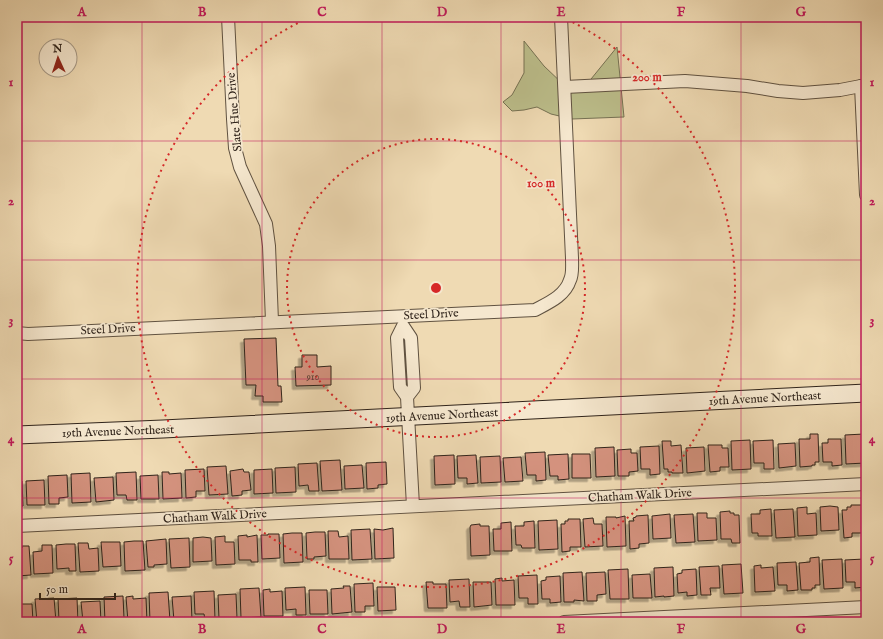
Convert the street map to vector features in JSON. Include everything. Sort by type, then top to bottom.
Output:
[{"type":"street","name":"Slate Hue Drive","points":[[228,17],[233,120],[236,148],[240,167],[266,224],[269,246],[272,321]]},
{"type":"street","name":"Steel Drive","points":[[17,333],[28,334],[272,321],[403,321],[535,310],[550,302],[561,294],[570,280],[572,258],[561,17]]},
{"type":"street","points":[[565,87],[685,81],[747,86],[803,93],[823,92],[863,86],[866,195]]},
{"type":"street","points":[[403,321],[411,338],[414,388],[407,397],[413,506]]},
{"type":"street","name":"19th Avenue Northeast","points":[[17,435],[408,417],[866,393]]},
{"type":"street","name":"Chatham Walk Drive","points":[[17,526],[866,484]]},
{"type":"street","points":[[564,622],[755,617],[866,607]]},
{"type":"green space","points":[[524,41],[544,66],[565,86],[587,84],[617,47],[624,117],[572,119],[551,114],[537,107],[512,111],[503,102],[512,95],[524,73]]},
{"type":"building","points":[[276,338],[278,386],[281,386],[282,402],[263,402],[263,396],[255,396],[256,385],[246,385],[244,339]]},
{"type":"building","points":[[302,355],[317,355],[317,367],[331,366],[331,385],[296,386],[295,367],[302,367]]},
{"type":"building","points":[[810,434],[818,434],[819,462],[815,462],[815,465],[812,466],[800,467],[799,439],[810,439]]},
{"type":"building","points":[[864,434],[865,463],[846,464],[845,435]]},
{"type":"building","points":[[828,439],[841,439],[842,465],[832,466],[832,462],[823,462],[822,443],[828,443]]},
{"type":"building","points":[[750,440],[751,469],[732,470],[731,441]]},
{"type":"building","points":[[773,440],[774,469],[764,469],[764,463],[754,463],[753,441]]},
{"type":"building","points":[[662,441],[671,441],[671,446],[681,445],[683,473],[672,473],[668,472],[668,469],[664,469]]},
{"type":"building","points":[[795,443],[796,466],[779,468],[778,444]]},
{"type":"building","points":[[708,445],[722,445],[722,448],[728,448],[729,467],[720,467],[720,471],[710,472]]},
{"type":"building","points":[[659,446],[660,474],[650,475],[650,469],[641,469],[640,447]]},
{"type":"building","points":[[614,447],[615,476],[596,477],[595,448]]},
{"type":"building","points":[[704,447],[705,471],[687,473],[686,448]]},
{"type":"building","points":[[631,449],[631,453],[637,453],[638,471],[629,472],[629,476],[618,476],[617,450]]},
{"type":"building","points":[[545,452],[546,480],[536,481],[536,475],[527,475],[525,453]]},
{"type":"building","points":[[568,454],[569,479],[558,480],[558,476],[550,476],[548,455]]},
{"type":"building","points":[[572,454],[590,454],[591,478],[572,478]]},
{"type":"building","points":[[454,455],[455,484],[435,485],[434,456]]},
{"type":"building","points":[[476,455],[478,483],[467,484],[467,478],[458,478],[457,456]]},
{"type":"building","points":[[500,456],[501,482],[481,483],[480,457]]},
{"type":"building","points":[[521,457],[523,481],[505,482],[503,458]]},
{"type":"building","points":[[340,460],[342,490],[322,491],[320,461]]},
{"type":"building","points":[[386,462],[387,484],[378,485],[378,488],[367,489],[366,463]]},
{"type":"building","points":[[317,463],[319,491],[309,491],[308,485],[299,486],[298,464]]},
{"type":"building","points":[[362,465],[364,488],[345,489],[344,466]]},
{"type":"building","points":[[226,466],[228,494],[209,495],[207,467]]},
{"type":"building","points":[[295,467],[296,492],[276,493],[275,468]]},
{"type":"building","points":[[204,469],[205,491],[196,491],[196,497],[186,498],[185,470]]},
{"type":"building","points":[[243,469],[244,472],[249,472],[251,490],[242,491],[242,495],[232,496],[230,471]]},
{"type":"building","points":[[272,469],[273,493],[254,494],[254,470]]},
{"type":"building","points":[[136,472],[137,500],[127,500],[126,495],[117,495],[116,473]]},
{"type":"building","points":[[162,472],[169,472],[169,474],[181,473],[182,498],[163,499]]},
{"type":"building","points":[[90,473],[91,502],[72,503],[71,474]]},
{"type":"building","points":[[67,475],[68,497],[59,498],[59,504],[49,504],[48,476]]},
{"type":"building","points":[[158,475],[159,499],[141,499],[140,476]]},
{"type":"building","points":[[113,477],[114,500],[96,502],[94,478]]},
{"type":"building","points":[[44,480],[45,505],[27,505],[26,481]]},
{"type":"building","points":[[17,481],[22,481],[23,506],[17,506]]},
{"type":"building","points":[[851,505],[862,505],[863,533],[852,533],[852,537],[844,538],[842,510],[847,510],[847,507],[851,507]]},
{"type":"building","points":[[807,507],[807,514],[816,513],[817,535],[798,536],[797,508]]},
{"type":"building","points":[[820,507],[838,507],[839,530],[821,531]]},
{"type":"building","points":[[771,509],[772,536],[758,536],[758,533],[752,533],[751,514],[760,514],[760,510]]},
{"type":"building","points":[[793,509],[795,537],[776,538],[774,510]]},
{"type":"building","points":[[730,511],[730,513],[734,513],[734,515],[739,515],[740,543],[732,543],[731,539],[721,539],[720,512]]},
{"type":"building","points":[[697,513],[707,513],[707,518],[716,518],[717,540],[698,541]]},
{"type":"building","points":[[670,514],[671,538],[653,539],[652,516]]},
{"type":"building","points":[[693,514],[695,542],[676,543],[674,515]]},
{"type":"building","points":[[648,515],[649,543],[639,544],[639,548],[630,549],[629,521],[634,521],[633,518],[636,516]]},
{"type":"building","points":[[625,516],[626,546],[607,547],[606,517],[616,518]]},
{"type":"building","points":[[593,518],[594,524],[602,524],[603,546],[585,547],[583,519]]},
{"type":"building","points":[[568,519],[580,519],[581,547],[570,547],[570,551],[562,552],[561,524],[565,524],[565,521],[568,521]]},
{"type":"building","points":[[557,520],[558,549],[539,550],[538,521]]},
{"type":"building","points":[[534,521],[535,548],[522,548],[521,545],[516,545],[515,526],[524,526],[524,522]]},
{"type":"building","points":[[511,522],[512,551],[494,551],[493,529],[501,529],[501,523]]},
{"type":"building","points":[[480,524],[480,526],[489,526],[490,555],[471,556],[470,527],[471,525]]},
{"type":"building","points":[[393,528],[394,558],[375,559],[374,529],[383,530]]},
{"type":"building","points":[[370,529],[372,559],[352,560],[351,530]]},
{"type":"building","points":[[328,531],[338,531],[339,537],[348,536],[349,559],[329,559]]},
{"type":"building","points":[[325,532],[326,556],[307,559],[306,533]]},
{"type":"building","points":[[302,533],[303,562],[284,563],[283,534]]},
{"type":"building","points":[[279,534],[280,558],[262,559],[261,535]]},
{"type":"building","points":[[247,535],[247,537],[257,535],[258,562],[251,562],[251,560],[239,560],[238,536]]},
{"type":"building","points":[[225,536],[225,542],[234,542],[235,564],[216,565],[215,537]]},
{"type":"building","points":[[189,538],[190,567],[171,568],[169,539]]},
{"type":"building","points":[[193,538],[211,538],[212,561],[193,562]]},
{"type":"building","points":[[166,539],[167,564],[148,567],[146,541]]},
{"type":"building","points":[[143,541],[145,570],[125,571],[124,542]]},
{"type":"building","points":[[101,542],[120,542],[121,566],[103,567]]},
{"type":"building","points":[[78,543],[88,543],[89,549],[98,548],[99,571],[80,572]]},
{"type":"building","points":[[75,544],[76,571],[69,571],[69,568],[57,569],[56,545]]},
{"type":"building","points":[[42,545],[52,545],[53,573],[34,574],[33,552],[42,551]]},
{"type":"building","points":[[22,546],[29,546],[31,575],[17,576],[17,547],[22,548]]},
{"type":"building","points":[[819,557],[820,585],[815,585],[815,588],[812,588],[812,590],[801,590],[799,563],[810,562],[810,558]]},
{"type":"building","points":[[842,559],[843,588],[824,589],[822,560]]},
{"type":"building","points":[[864,559],[866,587],[855,588],[855,582],[846,582],[845,560]]},
{"type":"building","points":[[796,562],[798,590],[787,591],[787,585],[778,585],[777,563]]},
{"type":"building","points":[[741,564],[743,593],[724,594],[722,565]]},
{"type":"building","points":[[761,565],[761,568],[773,567],[775,591],[755,592],[754,566]]},
{"type":"building","points":[[719,566],[720,588],[710,588],[711,595],[701,595],[699,567]]},
{"type":"building","points":[[673,567],[674,596],[655,597],[654,568]]},
{"type":"building","points":[[628,569],[629,599],[610,599],[608,570]]},
{"type":"building","points":[[696,569],[697,595],[687,596],[687,592],[678,593],[677,574],[682,573],[682,570]]},
{"type":"building","points":[[582,572],[584,601],[574,600],[574,602],[564,602],[563,573]]},
{"type":"building","points":[[605,572],[606,594],[597,595],[597,601],[587,601],[586,573]]},
{"type":"building","points":[[650,574],[652,598],[633,598],[632,575]]},
{"type":"building","points":[[537,575],[538,604],[528,604],[528,598],[519,598],[518,576]]},
{"type":"building","points":[[560,576],[561,602],[550,603],[550,599],[542,599],[541,581],[546,580],[546,577]]},
{"type":"building","points":[[502,578],[502,581],[514,580],[515,605],[496,605],[495,579]]},
{"type":"building","points":[[469,579],[470,607],[460,607],[459,601],[450,602],[449,580]]},
{"type":"building","points":[[426,582],[433,582],[433,584],[446,584],[447,608],[428,608]]},
{"type":"building","points":[[473,582],[491,582],[492,605],[474,607]]},
{"type":"building","points":[[373,583],[374,606],[365,606],[365,612],[355,612],[354,584]]},
{"type":"building","points":[[343,586],[350,586],[352,612],[332,614],[331,589],[344,588]]},
{"type":"building","points":[[305,587],[306,615],[296,615],[296,609],[286,610],[285,588]]},
{"type":"building","points":[[377,587],[395,587],[396,610],[378,611]]},
{"type":"building","points":[[259,588],[261,617],[241,618],[240,589]]},
{"type":"building","points":[[270,589],[270,592],[282,591],[283,616],[264,616],[263,590]]},
{"type":"building","points":[[309,590],[327,590],[328,614],[310,614]]},
{"type":"building","points":[[214,591],[215,619],[205,620],[204,614],[195,614],[194,592]]},
{"type":"building","points":[[168,592],[170,621],[150,622],[149,593]]},
{"type":"building","points":[[236,594],[237,618],[219,619],[218,595]]},
{"type":"building","points":[[123,596],[124,618],[115,618],[115,622],[105,622],[104,597]]},
{"type":"building","points":[[133,596],[133,599],[146,598],[147,622],[128,622],[126,597]]},
{"type":"building","points":[[191,596],[192,620],[174,621],[172,597]]},
{"type":"building","points":[[54,598],[56,622],[37,622],[35,599]]},
{"type":"building","points":[[77,598],[78,622],[59,621],[58,599]]},
{"type":"building","points":[[100,601],[101,622],[83,622],[81,602]]},
{"type":"building","points":[[17,602],[20,602],[20,604],[32,604],[33,622],[17,622]]}]
